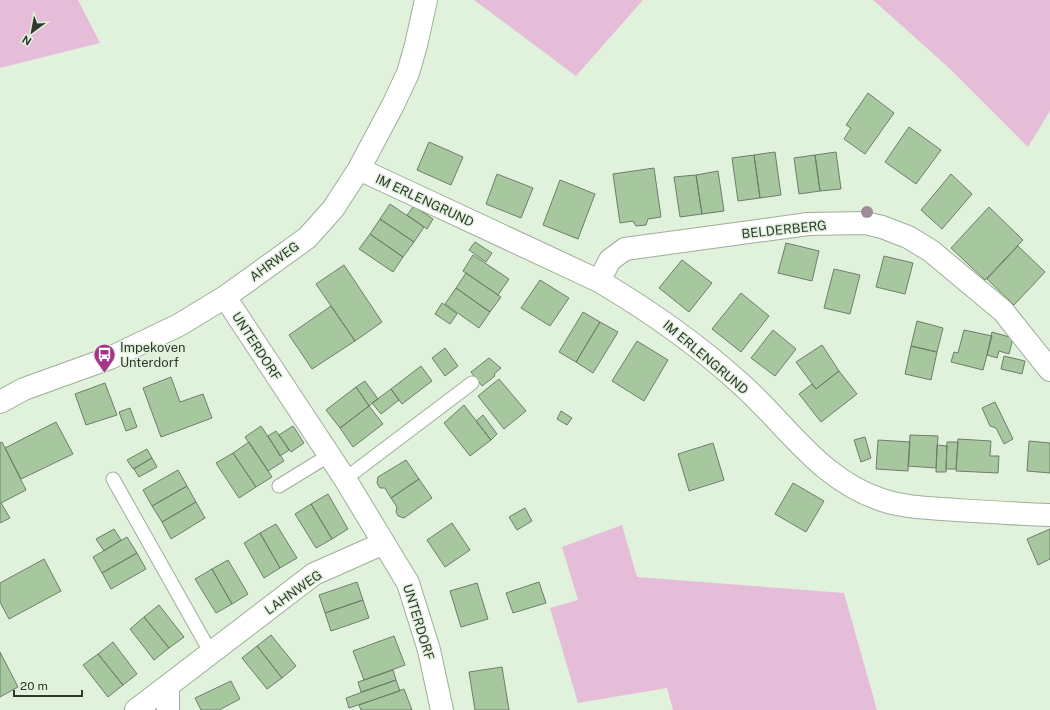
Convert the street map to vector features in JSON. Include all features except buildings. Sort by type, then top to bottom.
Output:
[{"type":"street","name":"AHRWEG","points":[[0,402],[24,389],[110,358],[179,326],[225,297],[306,238],[333,209],[359,169],[394,105],[408,73],[426,0]]},
{"type":"street","name":"IM ERLENGRUND","points":[[359,169],[599,281],[671,326],[742,384],[814,460],[854,488],[881,500],[911,507],[1050,515]]},
{"type":"street","name":"BELDERBERG","points":[[599,281],[610,260],[625,249],[808,224],[865,223],[908,237],[931,251],[1003,311],[1050,370]]},
{"type":"street","name":"UNTERDORF","points":[[225,297],[328,456],[345,479],[408,583],[429,650],[442,710]]},
{"type":"street","name":"LAHNWEG","points":[[136,710],[314,574],[384,543]]},
{"type":"street","points":[[168,686],[168,710]]},
{"type":"lane","points":[[345,479],[472,383]]},
{"type":"lane","points":[[279,486],[328,456]]},
{"type":"lane","points":[[113,479],[211,653]]},
{"type":"shaded area","points":[[0,0],[78,0],[100,43],[0,68]]},
{"type":"shaded area","points":[[474,0],[643,0],[576,76]]},
{"type":"shaded area","points":[[873,0],[1050,0],[1050,111],[1028,147],[948,67]]},
{"type":"shaded area","points":[[622,525],[637,577],[844,593],[877,710],[673,710],[667,688],[578,703],[550,608],[578,600],[562,547]]},
{"type":"place","name":"Impekoven Unterdorf","points":[[104,374]]}]
